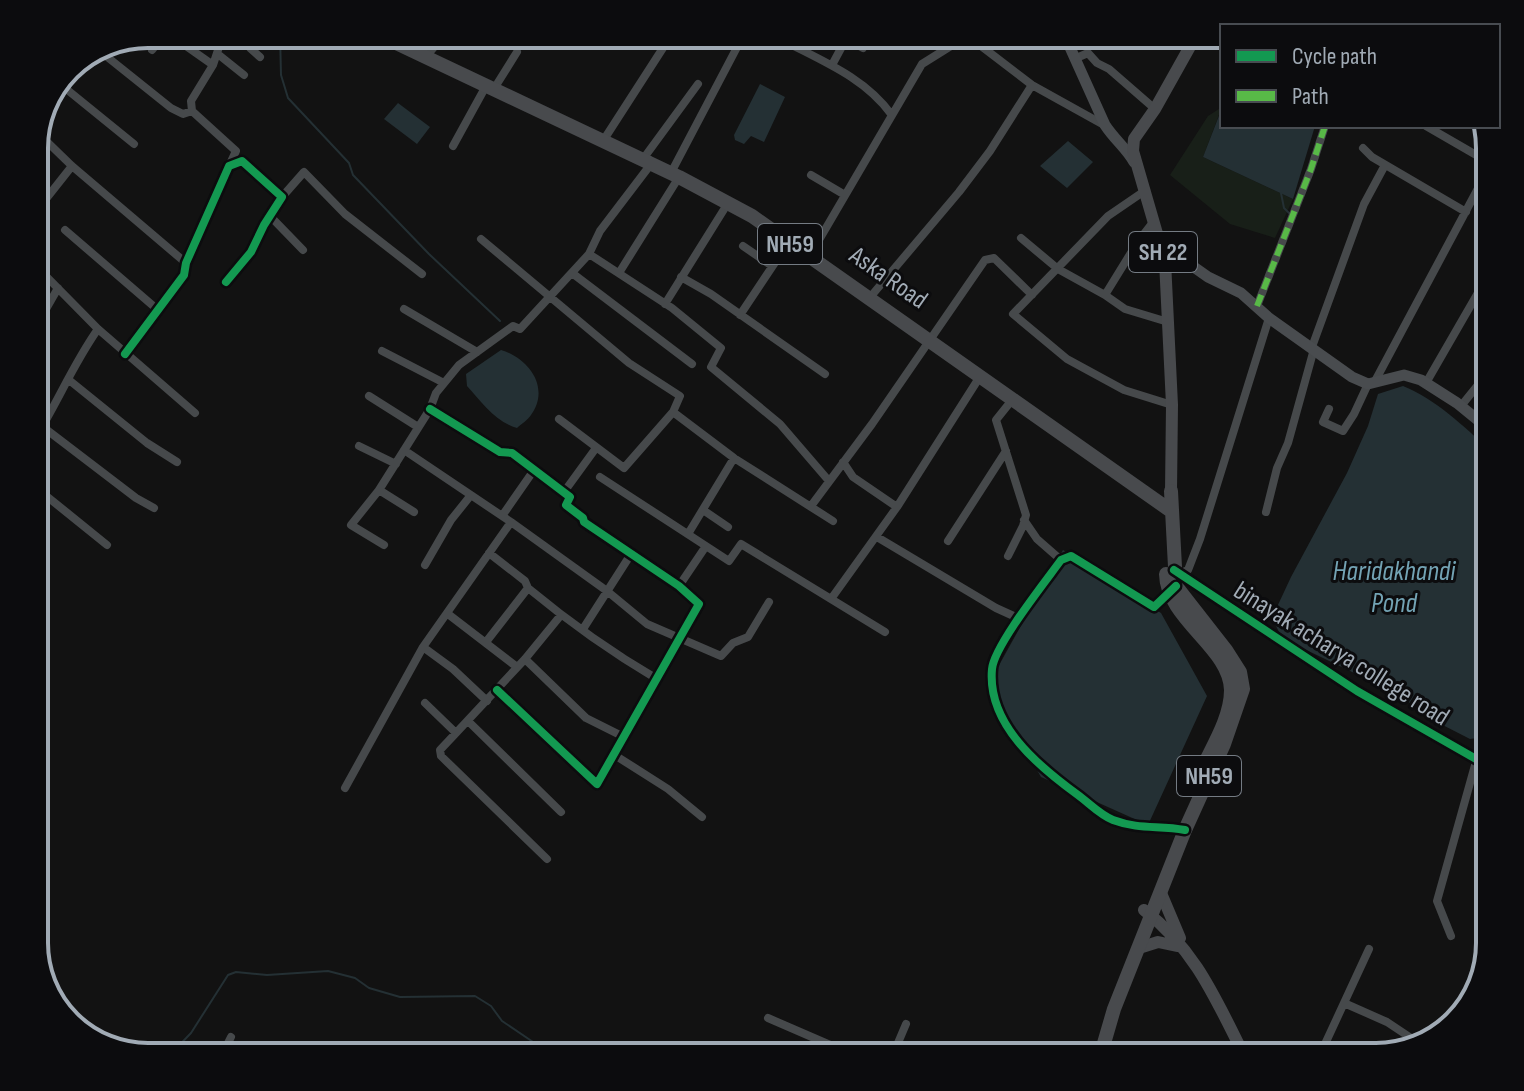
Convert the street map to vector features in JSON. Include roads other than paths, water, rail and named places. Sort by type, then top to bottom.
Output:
[{"type":"highway","name":"NH59","points":[[413,48],[428,54]]},
{"type":"highway","name":"Aska Road","points":[[418,48],[751,210],[930,339],[1169,502]]},
{"type":"highway","name":"NH59","points":[[676,173],[752,216],[788,243],[811,255],[930,339],[979,378],[1169,502]]},
{"type":"highway","points":[[1169,502],[1175,580],[1166,584],[1169,502]]},
{"type":"highway","name":"NH59","points":[[1098,1043],[1225,717],[1231,689],[1219,660],[1175,580]]},
{"type":"highway","name":"NH59","points":[[1104,1043],[1114,1009],[1139,948],[1147,916],[1161,893],[1180,829]]},
{"type":"main road","points":[[1136,165],[1134,139],[1190,48]]},
{"type":"main road","name":"SH 22","points":[[1136,165],[1165,261],[1172,405],[1169,502]]},
{"type":"main road","points":[[1161,893],[1180,945],[1231,1043]]},
{"type":"main road","points":[[1147,916],[1180,945],[1212,992],[1238,1043]]},
{"type":"main road","points":[[1139,948],[1158,942],[1180,945]]},
{"type":"street","points":[[188,48],[213,65]]},
{"type":"street","points":[[125,354],[184,275],[186,263],[236,151],[192,111],[191,101],[219,55],[220,48]]},
{"type":"street","points":[[250,48],[260,57]]},
{"type":"street","points":[[428,54],[433,48]]},
{"type":"street","points":[[604,139],[663,48]]},
{"type":"street","points":[[619,273],[676,173],[737,48]]},
{"type":"street","points":[[799,48],[843,70],[879,97],[891,114]]},
{"type":"street","points":[[832,65],[838,48]]},
{"type":"street","points":[[811,255],[922,64],[948,48]]},
{"type":"street","points":[[985,48],[1032,85],[1105,125]]},
{"type":"street","points":[[1070,48],[1105,125],[1136,165]]},
{"type":"street","points":[[453,146],[491,85],[517,52]]},
{"type":"street","points":[[1074,59],[1088,53],[1155,109]]},
{"type":"street","points":[[219,55],[244,75]]},
{"type":"street","points":[[107,57],[171,108],[183,114],[192,111]]},
{"type":"street","points":[[384,545],[351,525],[396,464],[430,409],[436,393],[459,365],[513,326],[520,329],[589,254],[600,231],[698,84]]},
{"type":"street","points":[[872,295],[959,192],[990,151],[1032,85]]},
{"type":"street","points":[[67,90],[134,144]]},
{"type":"street","points":[[1257,306],[1324,128]]},
{"type":"street","points":[[1429,128],[1476,156]]},
{"type":"street","points":[[48,143],[186,263]]},
{"type":"street","points":[[1363,148],[1385,165],[1466,212]]},
{"type":"street","points":[[229,166],[242,161],[282,197]]},
{"type":"street","points":[[1266,512],[1313,348],[1364,204],[1385,165]]},
{"type":"street","points":[[48,196],[72,166]]},
{"type":"street","points":[[226,282],[251,252],[282,197],[304,172],[345,214],[422,274]]},
{"type":"street","points":[[811,175],[845,195]]},
{"type":"street","points":[[1146,190],[1108,216],[1013,314],[1067,359],[1124,390],[1172,405]]},
{"type":"street","points":[[1329,409],[1323,422],[1343,431],[1476,192]]},
{"type":"street","points":[[665,304],[728,202]]},
{"type":"street","points":[[270,216],[303,250]]},
{"type":"street","points":[[1105,295],[1154,221]]},
{"type":"street","points":[[65,230],[158,310]]},
{"type":"street","points":[[1021,238],[1058,269],[1125,309],[1168,322]]},
{"type":"street","points":[[481,239],[629,363],[680,396],[673,412],[624,468],[559,419]]},
{"type":"street","points":[[740,315],[788,243]]},
{"type":"street","points":[[743,246],[772,266]]},
{"type":"street","points":[[589,254],[665,304],[721,348],[711,367],[780,424],[829,481]]},
{"type":"street","points":[[811,506],[985,260],[990,257],[1032,295]]},
{"type":"street","points":[[1165,261],[1191,265],[1241,293],[1269,318],[1352,377],[1371,383],[1404,375],[1426,383],[1476,418]]},
{"type":"street","points":[[572,273],[692,364]]},
{"type":"street","points":[[681,277],[825,374]]},
{"type":"street","points":[[48,278],[125,354],[195,413]]},
{"type":"street","points":[[48,306],[58,288]]},
{"type":"street","points":[[1426,383],[1476,296]]},
{"type":"street","points":[[404,309],[477,352]]},
{"type":"street","points":[[1180,829],[1161,825],[1140,828],[1109,818],[1044,770],[1007,727],[993,696],[992,666],[1018,618],[1061,560],[1071,556],[1154,607],[1175,580],[1188,570],[1269,318]]},
{"type":"street","points":[[48,418],[82,350],[98,329]]},
{"type":"street","points":[[382,351],[444,383]]},
{"type":"street","points":[[831,599],[877,537],[979,378]]},
{"type":"street","points":[[69,380],[147,443],[177,462]]},
{"type":"street","points":[[1461,406],[1476,392]]},
{"type":"street","points":[[369,396],[418,427]]},
{"type":"street","points":[[1008,556],[1026,515],[996,420],[1012,400]]},
{"type":"street","points":[[430,409],[500,452],[512,453],[570,497],[566,505],[584,522],[679,586],[699,604],[597,784],[497,690]]},
{"type":"street","points":[[673,412],[734,458],[833,521]]},
{"type":"street","points":[[48,431],[136,498],[154,508]]},
{"type":"street","points":[[359,446],[396,464]]},
{"type":"street","points":[[564,492],[596,448]]},
{"type":"street","points":[[404,450],[511,522],[647,624],[721,656],[733,643],[748,637],[769,602]]},
{"type":"street","points":[[948,541],[1006,451]]},
{"type":"street","points":[[688,534],[734,458]]},
{"type":"street","points":[[843,462],[853,477],[897,507]]},
{"type":"street","points":[[502,516],[534,470]]},
{"type":"street","points":[[600,477],[729,561],[741,544],[885,632]]},
{"type":"street","points":[[379,490],[414,512]]},
{"type":"street","points":[[425,565],[451,520],[471,495]]},
{"type":"street","points":[[48,497],[107,545]]},
{"type":"street","points":[[703,510],[728,527]]},
{"type":"street","points":[[1024,520],[1037,539],[1061,560]]},
{"type":"street","points":[[345,788],[423,647],[511,522]]},
{"type":"street","points":[[877,537],[1018,618]]},
{"type":"street","points":[[679,586],[706,546]]},
{"type":"street","points":[[489,553],[561,615],[614,654],[657,679]]},
{"type":"street","points":[[583,629],[631,554]]},
{"type":"street","name":"binayak acharya college road","points":[[1175,580],[1357,691],[1476,757]]},
{"type":"street","points":[[486,642],[528,588]]},
{"type":"street","points":[[448,614],[517,667]]},
{"type":"street","points":[[547,859],[441,756],[440,750],[525,659],[561,615]]},
{"type":"street","points":[[423,647],[453,669],[487,701]]},
{"type":"street","points":[[525,659],[586,718],[624,737]]},
{"type":"street","points":[[425,703],[456,733]]},
{"type":"street","points":[[468,721],[561,812]]},
{"type":"street","points":[[613,754],[668,789],[702,817]]},
{"type":"street","points":[[1451,936],[1437,901],[1476,762]]},
{"type":"street","points":[[1329,1043],[1369,949]]},
{"type":"street","points":[[1344,1003],[1387,1022],[1410,1037]]},
{"type":"street","points":[[768,1018],[826,1043]]},
{"type":"street","points":[[898,1043],[906,1024]]},
{"type":"street","points":[[228,1043],[231,1037]]},
{"type":"water","points":[[760,84],[785,97],[764,142],[751,136],[744,144],[735,140],[734,135]]},
{"type":"water","points":[[398,103],[430,127],[417,144],[384,119]]},
{"type":"water","points":[[1220,113],[1220,128],[1314,128],[1293,199],[1203,157]]},
{"type":"water","points":[[1068,141],[1093,162],[1067,188],[1040,166]]},
{"type":"water","points":[[501,350],[528,367],[537,384],[537,404],[530,417],[517,428],[495,416],[467,386],[466,374]]},
{"type":"water","name":"Haridakhandi Pond","points":[[1403,386],[1438,406],[1476,437],[1476,738],[1470,739],[1427,717],[1400,695],[1298,646],[1279,632],[1274,622],[1277,607],[1291,577],[1347,473],[1378,394]]},
{"type":"water","points":[[1063,550],[1161,613],[1207,696],[1148,825],[1041,777],[988,685]]},
{"type":"waterway","points":[[280,48],[281,75],[288,98],[349,163],[353,175],[429,254],[500,321]]},
{"type":"waterway","points":[[1281,193],[1284,208],[1291,215]]},
{"type":"waterway","points":[[181,1043],[228,975],[236,972],[267,975],[328,971],[355,978],[369,988],[400,997],[475,996],[491,1006],[502,1021],[535,1043]]}]
